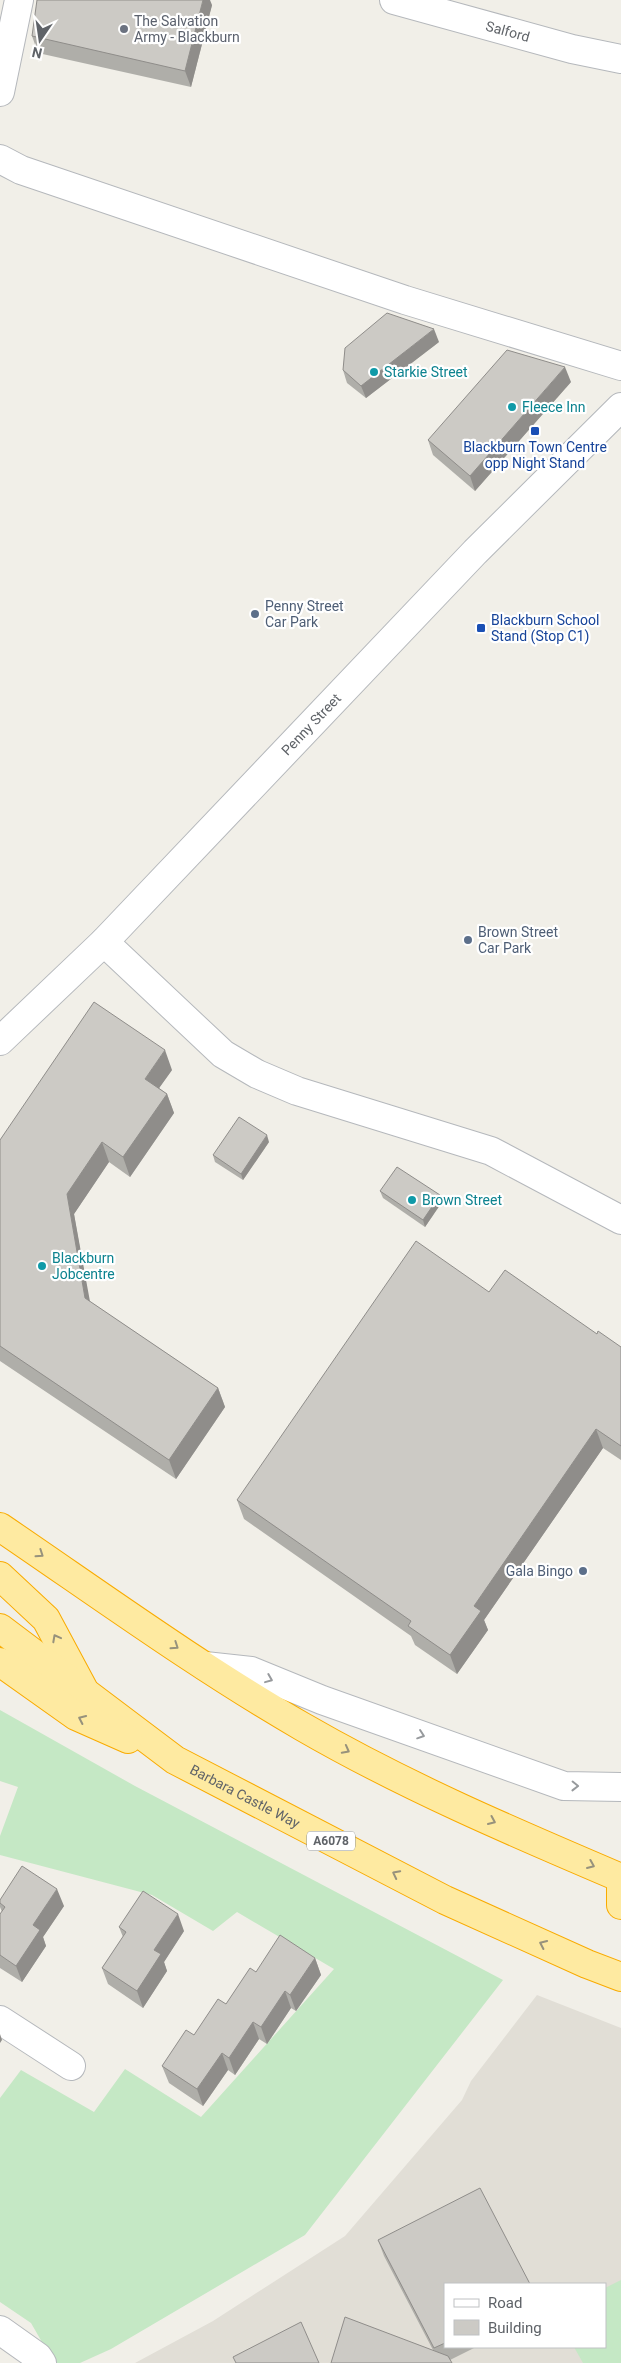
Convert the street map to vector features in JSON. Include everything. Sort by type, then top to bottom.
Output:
[{"type":"highway","points":[[0,1527],[205,1666],[303,1727],[412,1785],[621,1878],[621,1905]]},
{"type":"highway","points":[[0,1576],[46,1619],[88,1696]]},
{"type":"highway","name":"Barbara Castle Way","points":[[0,1628],[175,1760],[445,1900],[587,1964],[621,1977]]},
{"type":"highway","points":[[0,1662],[76,1716],[175,1760]]},
{"type":"street","points":[[0,92],[19,0]]},
{"type":"street","name":"Salford","points":[[394,0],[572,49],[621,59]]},
{"type":"street","points":[[0,159],[21,170],[354,281],[405,300],[621,366]]},
{"type":"street","name":"Penny Street","points":[[0,1041],[104,942],[475,552],[621,407]]},
{"type":"street","points":[[104,942],[223,1054],[257,1074],[297,1091],[491,1151],[621,1220]]},
{"type":"street","points":[[205,1666],[251,1671],[322,1700],[564,1786],[621,1786]]},
{"type":"street","points":[[0,2020],[71,2066]]},
{"type":"street","points":[[0,2330],[38,2357],[42,2363]]},
{"type":"shaded area","points":[[537,1995],[621,2028],[621,2363],[135,2363],[213,2321],[345,2236],[462,2100],[471,2081]]},
{"type":"green space","points":[[0,1710],[135,1786],[503,1980],[305,2235],[111,2349],[80,2363],[54,2363],[31,2323],[0,2302],[0,2098],[21,2070],[94,2112],[125,2069],[201,2117],[334,1969],[237,1912],[213,1931],[152,1895],[0,1855],[0,1836],[18,1787],[0,1781]]},
{"type":"green space","points":[[621,2280],[621,2363],[583,2363],[575,2348],[606,2348],[606,2288]]},
{"type":"building","name":"The Salvation Army - Blackburn","points":[[37,0],[203,0],[185,71],[32,36]]},
{"type":"building","name":"Starkie Street","points":[[387,313],[434,329],[361,386],[343,370],[345,348]]},
{"type":"building","points":[[507,350],[565,367],[470,476],[428,440]]},
{"type":"building","name":"Blackburn Jobcentre","points":[[94,1002],[165,1050],[145,1079],[167,1094],[123,1157],[102,1142],[67,1194],[85,1298],[218,1388],[169,1460],[0,1346],[0,1140]]},
{"type":"building","points":[[239,1117],[267,1135],[241,1174],[213,1155]]},
{"type":"building","name":"Brown Street","points":[[397,1167],[440,1195],[423,1220],[380,1191]]},
{"type":"building","points":[[416,1241],[489,1292],[505,1270],[597,1334],[598,1331],[621,1347],[621,1446],[596,1429],[474,1606],[481,1611],[450,1655],[408,1626],[411,1621],[237,1500]]},
{"type":"building","points":[[22,1866],[57,1889],[33,1925],[40,1930],[16,1966],[0,1955],[0,1914],[5,1907],[0,1903],[0,1900]]},
{"type":"building","points":[[143,1891],[178,1914],[154,1950],[161,1954],[137,1991],[102,1968],[126,1932],[119,1927]]},
{"type":"building","points":[[280,1935],[315,1958],[290,1995],[285,1991],[261,2027],[253,2022],[229,2058],[222,2053],[197,2089],[162,2066],[186,2030],[194,2035],[218,1999],[226,2004],[250,1968],[256,1972]]},
{"type":"building","points":[[480,2188],[529,2283],[444,2283],[444,2343],[434,2348],[378,2240]]},
{"type":"building","points":[[345,2317],[448,2356],[452,2363],[331,2363]]},
{"type":"building","points":[[301,2322],[319,2363],[236,2363],[233,2357]]},
{"type":"place","name":"The Salvation Army - Blackburn","points":[[124,29]]},
{"type":"place","name":"Starkie Street","points":[[374,372]]},
{"type":"place","name":"Fleece Inn","points":[[512,407]]},
{"type":"place","name":"Blackburn Town Centre opp Night Stand","points":[[535,431]]},
{"type":"place","name":"Penny Street Car Park","points":[[255,614]]},
{"type":"place","name":"Blackburn School Stand (Stop C1)","points":[[481,628]]},
{"type":"place","name":"Brown Street Car Park","points":[[468,940]]},
{"type":"place","name":"Brown Street","points":[[412,1200]]},
{"type":"place","name":"Blackburn Jobcentre","points":[[42,1266]]},
{"type":"place","name":"Gala Bingo","points":[[583,1571]]}]
